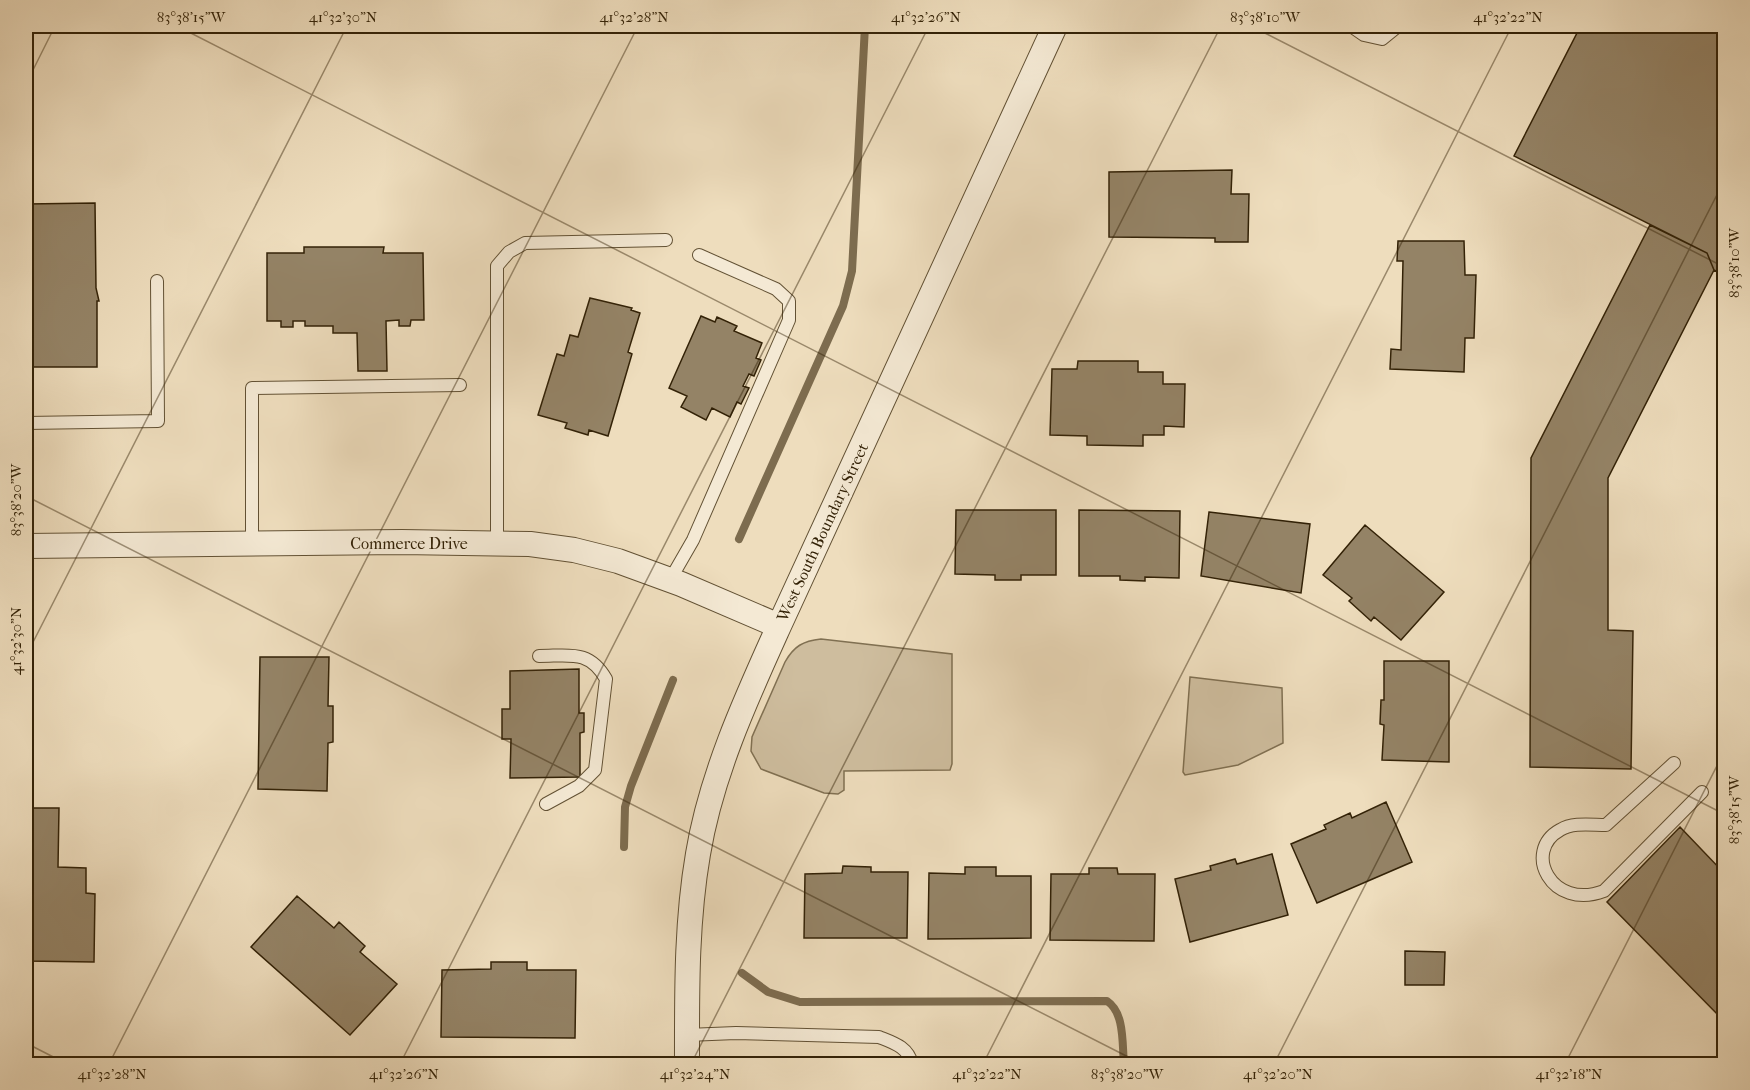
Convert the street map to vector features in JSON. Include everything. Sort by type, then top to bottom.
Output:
[{"type":"street","name":"West South Boundary Street","points":[[687,1065],[688,956],[698,852],[714,786],[743,707],[778,626],[1055,26]]},
{"type":"street","name":"Commerce Drive","points":[[26,546],[252,543],[497,544],[574,550],[670,580],[778,626]]},
{"type":"lane","points":[[1351,26],[1364,35],[1382,39],[1398,26]]},
{"type":"lane","points":[[497,544],[497,266],[508,252],[525,243],[666,240]]},
{"type":"lane","points":[[670,580],[693,540],[789,320],[789,302],[776,288],[699,255]]},
{"type":"lane","points":[[26,423],[158,421],[157,281]]},
{"type":"lane","points":[[252,543],[252,388],[460,386]]},
{"type":"lane","points":[[539,656],[584,657],[592,660],[606,679],[595,770],[579,786],[546,804]]},
{"type":"lane","points":[[1674,763],[1606,825],[1570,826],[1559,830],[1549,839],[1544,853],[1544,866],[1549,879],[1571,895],[1593,895],[1604,891],[1702,792]]},
{"type":"lane","points":[[687,1035],[736,1033],[879,1037],[899,1044],[910,1058],[912,1065]]},
{"type":"shaded area","points":[[821,639],[952,654],[952,764],[950,770],[844,771],[844,790],[838,794],[824,793],[761,769],[751,751],[752,737],[785,662],[800,645]]},
{"type":"shaded area","points":[[1190,677],[1282,688],[1283,743],[1238,765],[1185,775],[1183,772]]},
{"type":"building","points":[[1569,26],[1724,26],[1723,275],[1714,270],[1707,253],[1514,156],[1578,31]]},
{"type":"building","points":[[1232,170],[1231,194],[1249,194],[1248,242],[1215,242],[1215,238],[1109,237],[1109,172]]},
{"type":"building","points":[[95,203],[96,288],[99,301],[97,301],[97,367],[29,367],[29,335],[26,335],[27,204]]},
{"type":"building","points":[[1650,225],[1707,253],[1714,270],[1608,478],[1608,630],[1633,631],[1631,769],[1530,767],[1531,458]]},
{"type":"building","points":[[1398,241],[1464,241],[1465,275],[1476,275],[1474,338],[1465,338],[1464,372],[1390,369],[1391,349],[1401,350],[1403,261],[1397,261]]},
{"type":"building","points":[[304,247],[384,247],[383,253],[423,253],[424,320],[411,320],[410,326],[399,326],[399,320],[386,321],[387,371],[358,371],[357,333],[333,333],[333,326],[305,326],[305,321],[293,321],[293,327],[281,327],[281,321],[267,321],[267,253],[304,253]]},
{"type":"building","points":[[590,298],[632,308],[631,310],[640,313],[628,352],[632,354],[608,436],[589,430],[588,435],[565,428],[567,423],[538,415],[557,354],[564,356],[570,335],[578,337]]},
{"type":"building","points":[[701,316],[715,322],[717,317],[737,326],[734,331],[762,343],[756,358],[761,360],[754,376],[749,374],[743,386],[749,388],[741,404],[737,402],[730,417],[712,408],[706,420],[681,407],[687,396],[669,388]]},
{"type":"building","points":[[1078,361],[1138,361],[1138,372],[1163,372],[1163,384],[1185,384],[1184,427],[1164,426],[1164,435],[1143,435],[1143,446],[1087,445],[1087,436],[1050,435],[1052,369],[1077,369]]},
{"type":"building","points":[[956,510],[1056,510],[1056,575],[1021,575],[1021,580],[995,580],[995,575],[955,574]]},
{"type":"building","points":[[1079,510],[1180,511],[1179,578],[1145,577],[1145,581],[1120,580],[1120,576],[1079,576]]},
{"type":"building","points":[[1209,512],[1310,524],[1301,593],[1201,576]]},
{"type":"building","points":[[1365,525],[1444,592],[1401,640],[1374,617],[1371,621],[1349,601],[1352,598],[1323,575]]},
{"type":"building","points":[[260,657],[329,657],[328,706],[333,706],[333,742],[328,743],[327,791],[258,789]]},
{"type":"building","points":[[1384,661],[1449,661],[1449,762],[1382,760],[1384,725],[1380,724],[1381,700],[1384,700]]},
{"type":"building","points":[[579,669],[579,713],[584,713],[584,732],[580,733],[580,777],[510,778],[511,739],[502,739],[502,709],[510,709],[510,671]]},
{"type":"building","points":[[1386,802],[1412,862],[1317,903],[1291,844],[1326,829],[1324,825],[1350,813],[1352,818]]},
{"type":"building","points":[[26,808],[59,808],[58,867],[86,868],[86,893],[95,894],[94,962],[26,961]]},
{"type":"building","points":[[1680,827],[1724,873],[1724,1021],[1607,902]]},
{"type":"building","points":[[1272,854],[1288,915],[1190,942],[1175,879],[1211,870],[1210,866],[1235,859],[1237,864]]},
{"type":"building","points":[[843,866],[871,867],[871,872],[908,872],[907,938],[804,938],[805,874],[842,873]]},
{"type":"building","points":[[965,867],[996,867],[996,876],[1031,876],[1031,938],[928,939],[929,873],[965,874]]},
{"type":"building","points":[[1089,868],[1117,868],[1118,874],[1155,874],[1154,941],[1050,940],[1051,874],[1089,874]]},
{"type":"building","points":[[297,896],[334,928],[339,922],[365,946],[360,952],[397,984],[350,1035],[251,947]]},
{"type":"building","points":[[1405,951],[1445,952],[1444,985],[1405,985]]},
{"type":"building","points":[[491,962],[527,962],[527,970],[576,970],[575,1038],[441,1037],[442,970],[491,969]]},
{"type":"waterway","points":[[739,539],[843,306],[852,271],[865,26]]},
{"type":"waterway","points":[[624,847],[625,807],[631,786],[673,680]]},
{"type":"waterway","points":[[742,973],[768,992],[800,1002],[1107,1001],[1113,1006],[1120,1021],[1124,1064]]}]
